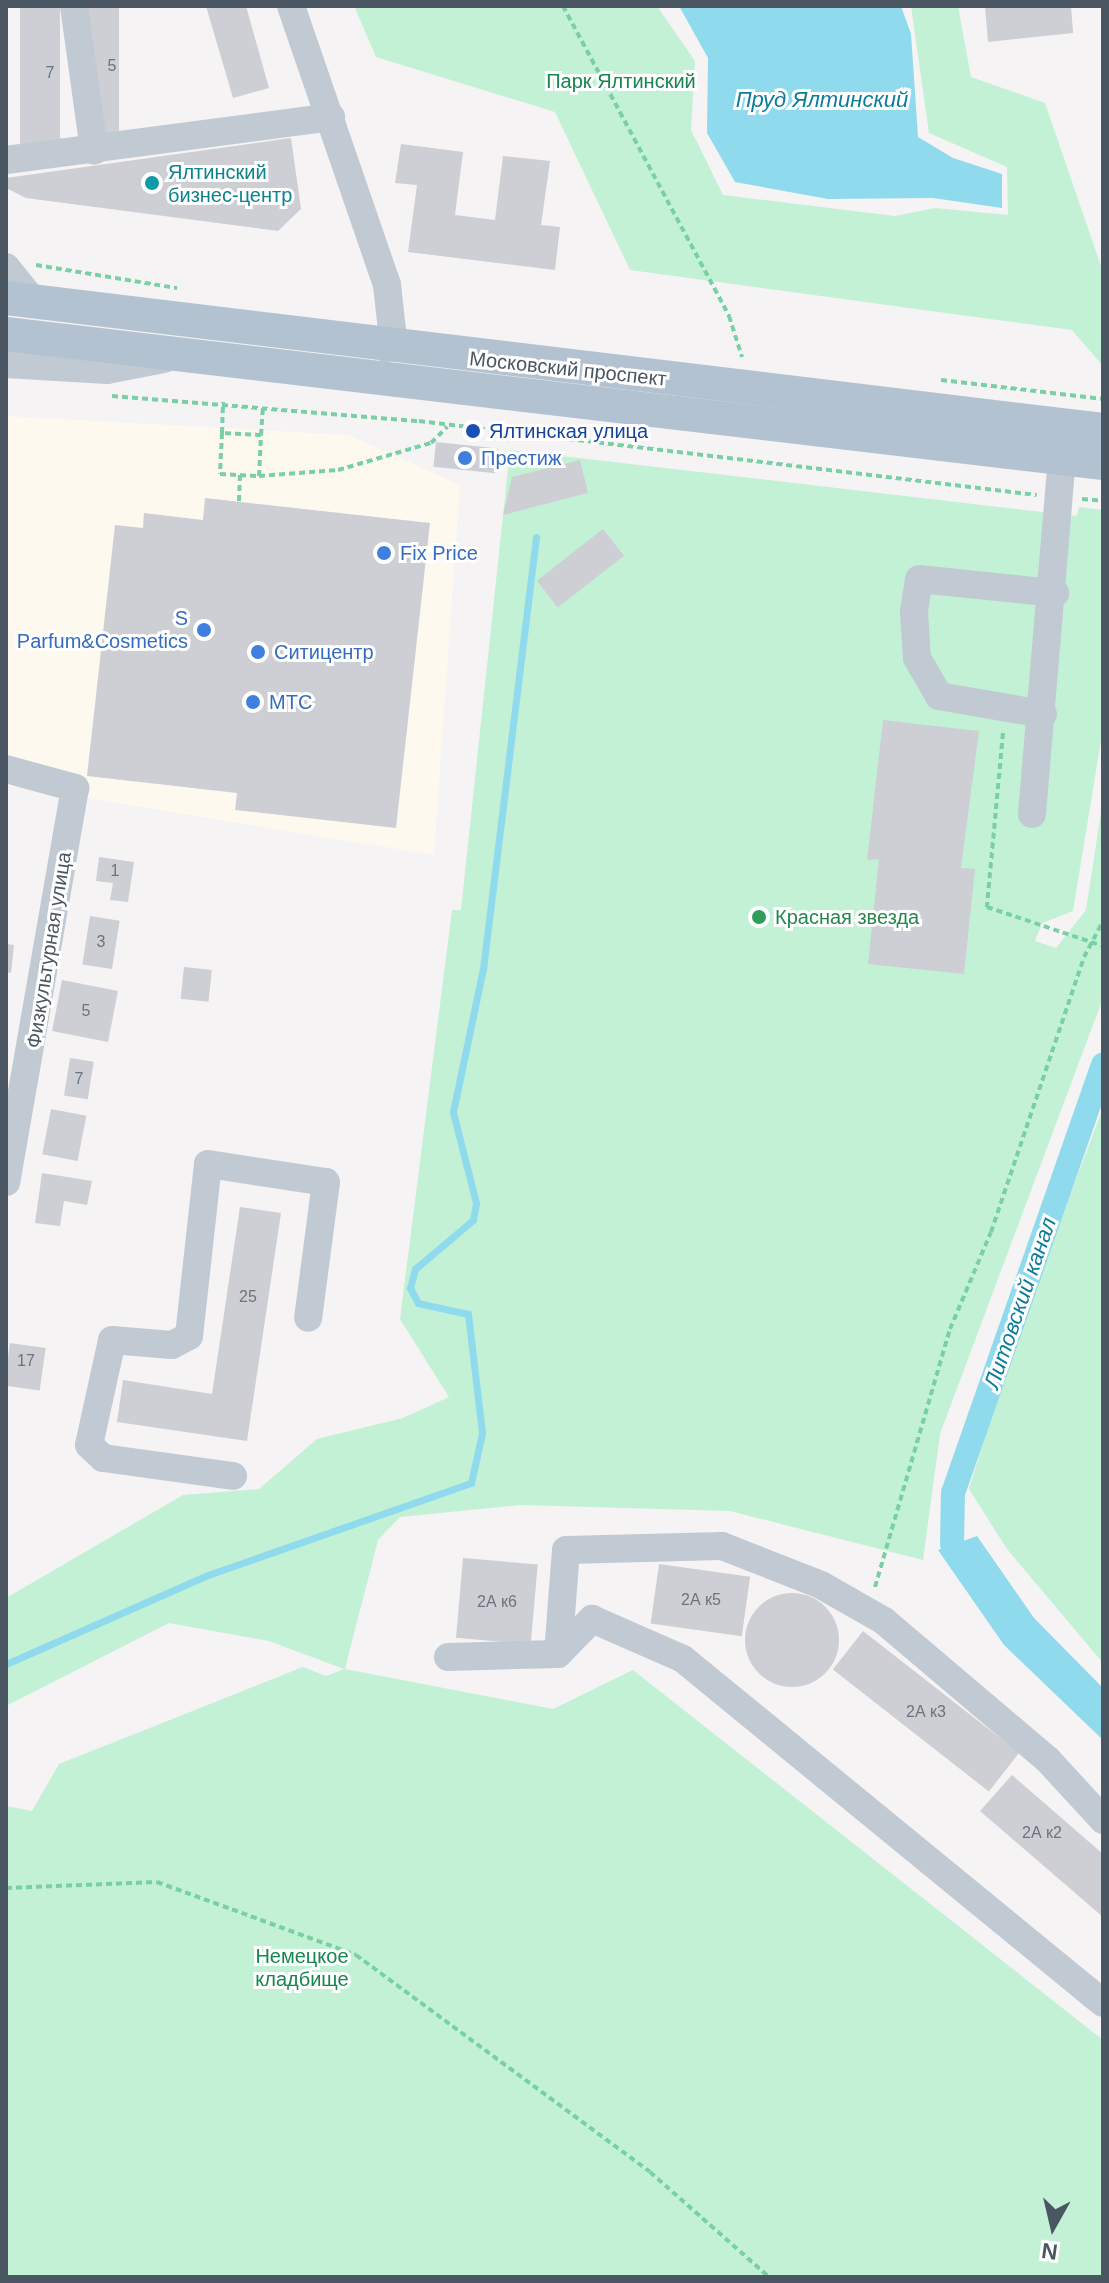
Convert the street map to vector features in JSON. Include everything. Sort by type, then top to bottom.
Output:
[{"type":"main road","name":"Московский проспект","points":[[20,300],[386,348],[1103,430]]},
{"type":"main road","name":"Московский проспект","points":[[6,334],[171,358],[1103,463]]},
{"type":"street","points":[[74,6],[94,151]]},
{"type":"street","points":[[291,6],[364,213],[386,348]]},
{"type":"street","points":[[6,160],[94,151],[331,117]]},
{"type":"street","name":"Московский проспект","points":[[6,267],[20,300]]},
{"type":"street","name":"Московский проспект","points":[[6,364],[107,370],[171,358]]},
{"type":"street","points":[[1032,814],[1055,593],[1062,459]]},
{"type":"street","points":[[1043,714],[939,696],[917,658],[914,611],[919,579],[1055,593]]},
{"type":"street","name":"Физкультурная улица","points":[[6,769],[75,788],[6,1182]]},
{"type":"street","points":[[233,1476],[103,1458],[89,1445],[112,1340],[172,1345],[189,1336],[208,1164],[326,1182],[308,1318]]},
{"type":"street","points":[[558,1654],[566,1550],[722,1546],[821,1585],[884,1621],[1047,1759],[1103,1820]]},
{"type":"street","points":[[448,1657],[558,1654],[592,1619],[683,1659],[1103,2003]]},
{"type":"path","points":[[563,6],[583,31],[648,176],[729,316],[742,357]]},
{"type":"path","points":[[99,395],[263,406],[1103,501]]},
{"type":"path","points":[[223,402],[220,474],[259,476],[338,470],[431,443],[448,426]]},
{"type":"path","points":[[259,476],[263,406]]},
{"type":"path","points":[[222,433],[261,435]]},
{"type":"path","points":[[239,501],[240,475]]},
{"type":"path","points":[[1004,719],[987,907],[1103,946]]},
{"type":"path","points":[[870,1601],[950,1329],[1103,922]]},
{"type":"path","points":[[6,1888],[157,1882],[356,1955],[650,2172],[769,2277]]},
{"type":"shaded area","points":[[6,416],[349,435],[460,485],[434,855],[6,785]]},
{"type":"green space","name":"Парк Ялтинский","points":[[354,6],[657,6],[695,61],[691,130],[723,195],[895,216],[935,208],[1008,215],[1007,167],[929,133],[911,6],[958,6],[971,77],[1045,103],[1103,272],[1103,366],[1072,330],[630,270],[555,112],[376,57]]},
{"type":"green space","name":"Немецкое кладбище","points":[[510,450],[1077,516],[1079,507],[1103,510],[1103,728],[1073,911],[1042,923],[1035,941],[1056,948],[1086,910],[1103,799],[1103,998],[940,1434],[923,1560],[730,1511],[521,1505],[400,1517],[378,1540],[345,1669],[553,1709],[633,1670],[1103,2040],[1103,2277],[6,2277],[6,1806],[32,1811],[59,1764],[303,1667],[326,1676],[344,1669],[269,1641],[169,1623],[6,1706],[6,1598],[183,1495],[259,1489],[317,1439],[403,1418],[449,1397],[400,1319],[452,910],[461,910]]},
{"type":"green space","points":[[1103,1108],[1103,1663],[1007,1549],[969,1489],[1013,1345]]},
{"type":"water","name":"Пруд Ялтинский","points":[[679,6],[901,6],[911,34],[918,137],[953,158],[1002,174],[1002,208],[933,198],[828,199],[735,182],[707,133],[708,58]]},
{"type":"water","points":[[977,1536],[1034,1618],[1103,1688],[1103,1740],[1004,1645],[938,1550]]},
{"type":"building","points":[[20,6],[60,6],[60,148],[20,148]]},
{"type":"building","points":[[82,6],[119,6],[119,134],[82,134]]},
{"type":"building","points":[[206,6],[246,6],[269,88],[233,98]]},
{"type":"building","points":[[985,6],[1071,6],[1073,33],[988,42]]},
{"type":"building","name":"Ялтинский бизнес-центр","points":[[291,138],[301,209],[278,231],[26,198],[6,188],[6,178]]},
{"type":"building","points":[[401,144],[463,152],[455,215],[495,220],[503,156],[550,161],[541,225],[560,227],[555,270],[408,252],[417,185],[395,183]]},
{"type":"building","name":"Престиж","points":[[436,442],[498,448],[495,473],[433,467]]},
{"type":"building","points":[[580,460],[588,493],[503,515],[512,477]]},
{"type":"building","name":"Ситицентр","points":[[205,498],[430,523],[396,828],[235,810],[237,793],[87,776],[115,525],[143,528],[144,513],[203,520]]},
{"type":"building","points":[[603,529],[624,556],[558,608],[537,581]]},
{"type":"building","points":[[883,720],[979,731],[961,868],[975,869],[964,974],[868,964],[879,859],[867,860]]},
{"type":"building","points":[[99,857],[134,862],[128,902],[110,900],[113,883],[96,881]]},
{"type":"building","points":[[90,916],[120,921],[112,969],[82,964]]},
{"type":"building","points":[[6,944],[14,945],[11,973],[6,972]]},
{"type":"building","points":[[184,967],[212,970],[209,1002],[181,999]]},
{"type":"building","points":[[62,980],[118,991],[108,1042],[52,1031]]},
{"type":"building","points":[[70,1058],[94,1062],[88,1099],[64,1096]]},
{"type":"building","points":[[51,1109],[86,1116],[78,1161],[42,1154]]},
{"type":"building","points":[[42,1173],[92,1181],[87,1205],[64,1201],[60,1226],[35,1223]]},
{"type":"building","points":[[240,1207],[281,1213],[247,1441],[117,1422],[123,1380],[212,1394]]},
{"type":"building","points":[[10,1343],[46,1348],[40,1391],[6,1386]]},
{"type":"building","points":[[463,1558],[538,1565],[531,1644],[456,1638]]},
{"type":"building","points":[[659,1564],[750,1577],[742,1636],[651,1623]]},
{"type":"building","points":[[792,1593],[810,1597],[825,1607],[835,1622],[839,1640],[835,1658],[825,1673],[810,1683],[792,1687],[774,1683],[759,1673],[749,1658],[745,1640],[749,1622],[759,1607],[774,1597]]},
{"type":"building","points":[[863,1631],[1019,1753],[989,1792],[833,1670]]},
{"type":"building","points":[[1012,1775],[1103,1854],[1103,1917],[980,1811]]},
{"type":"waterway","points":[[6,1664],[208,1575],[471,1483],[482,1433],[468,1314],[418,1303],[410,1288],[415,1269],[473,1220],[476,1203],[453,1112],[483,969],[536,537]]},
{"type":"waterway","name":"Литовский канал","points":[[952,1544],[953,1493],[1103,1065]]},
{"type":"place","name":"Ялтинский бизнес-центр","points":[[152,183]]},
{"type":"place","name":"Ялтинская улица","points":[[473,431]]},
{"type":"place","name":"Престиж","points":[[465,458]]},
{"type":"place","name":"Fix Price","points":[[384,553]]},
{"type":"place","name":"S Parfum&Cosmetics","points":[[204,630]]},
{"type":"place","name":"Ситицентр","points":[[258,652]]},
{"type":"place","name":"МТС","points":[[253,702]]},
{"type":"place","name":"Красная звезда","points":[[759,917]]}]
